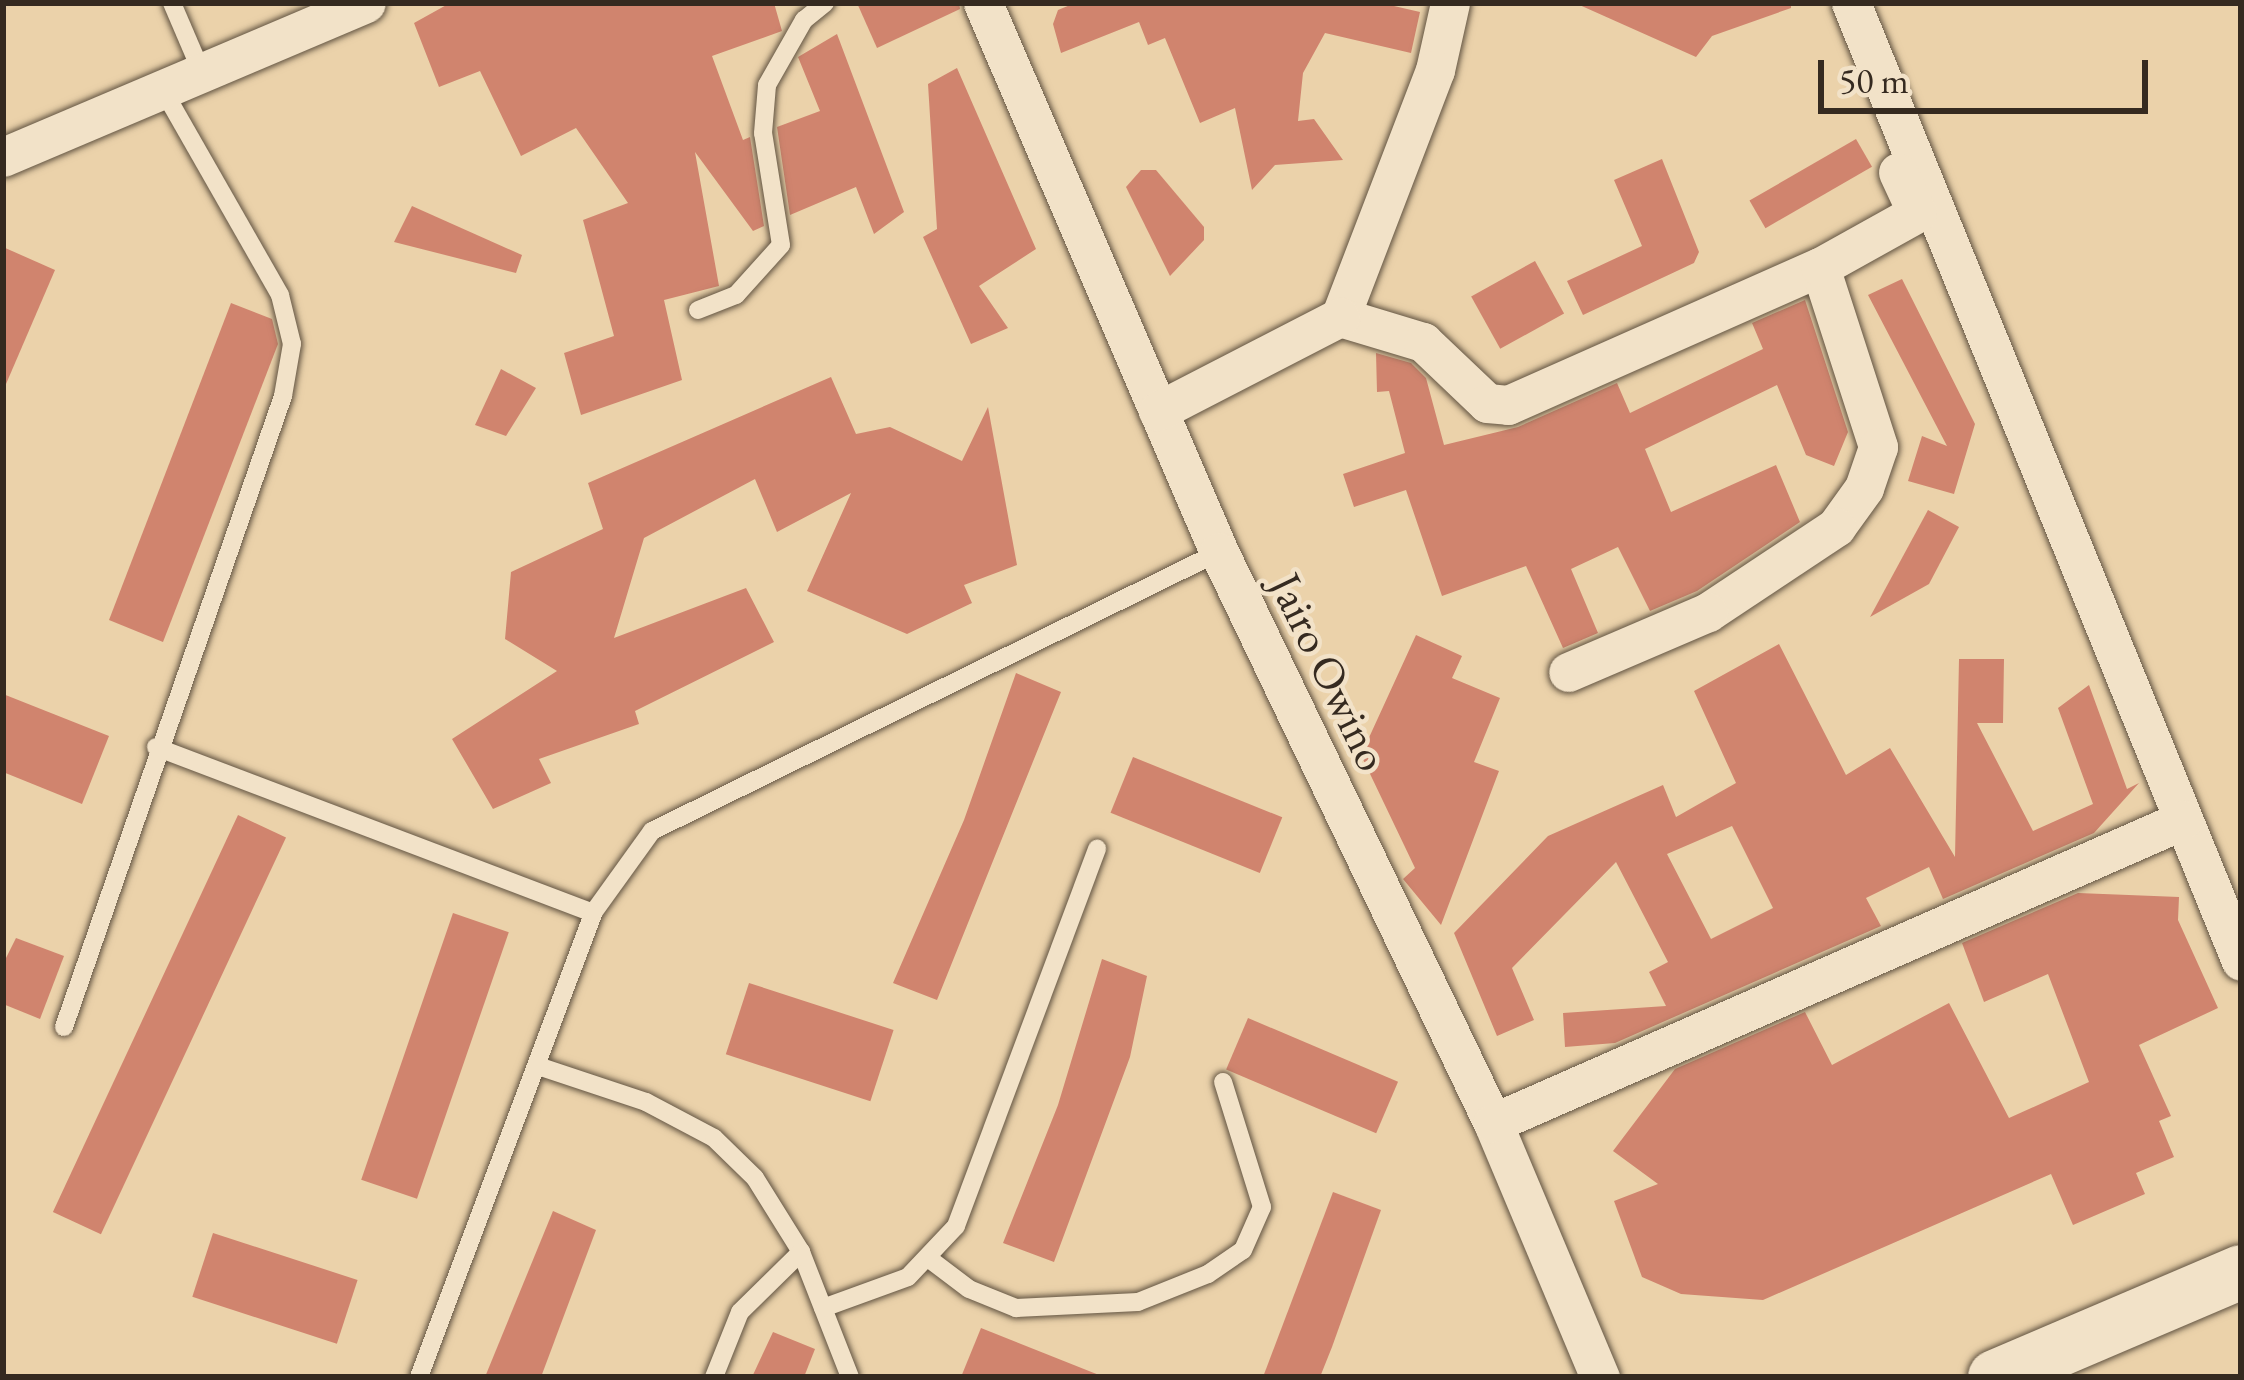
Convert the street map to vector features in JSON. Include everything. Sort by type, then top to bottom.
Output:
[{"type":"main road","points":[[1995,1377],[2241,1272]]},
{"type":"street","points":[[3,157],[366,3]]},
{"type":"street","name":"Jairo Owino","points":[[982,3],[1219,552],[1493,1123],[1600,1377]]},
{"type":"street","points":[[1158,411],[1340,317],[1435,70],[1450,3]]},
{"type":"street","points":[[1340,317],[1423,342],[1487,404],[1508,406],[1820,267],[1917,213],[1827,3]]},
{"type":"street","points":[[1852,3],[2241,961]]},
{"type":"street","points":[[1568,672],[1708,611],[1836,527],[1864,488],[1878,447],[1820,267]]},
{"type":"street","points":[[1493,1123],[2183,820]]},
{"type":"lane","points":[[172,3],[202,73]]},
{"type":"lane","points":[[698,310],[736,295],[781,245],[763,133],[767,86],[804,20],[825,3]]},
{"type":"lane","points":[[64,1027],[157,747],[283,396],[292,344],[280,295],[163,90]]},
{"type":"lane","points":[[418,1377],[593,914],[652,831],[1219,552]]},
{"type":"lane","points":[[157,747],[593,914]]},
{"type":"lane","points":[[823,1308],[932,1261],[956,1226],[1097,848]]},
{"type":"lane","points":[[538,1066],[646,1102],[714,1138],[755,1178],[801,1252],[850,1377]]},
{"type":"lane","points":[[932,1261],[968,1289],[1016,1308],[1138,1302],[1208,1274],[1243,1250],[1262,1207],[1223,1082]]},
{"type":"lane","points":[[714,1377],[740,1312],[801,1252]]},
{"type":"building","points":[[450,3],[774,3],[782,31],[712,56],[743,140],[750,137],[764,226],[753,231],[695,152],[719,286],[664,300],[682,380],[581,415],[564,353],[614,336],[583,220],[628,203],[576,128],[521,156],[480,71],[439,87],[414,23]]},
{"type":"building","points":[[857,3],[959,3],[960,9],[877,48]]},
{"type":"building","points":[[1075,3],[1381,3],[1420,12],[1411,53],[1325,33],[1303,73],[1298,121],[1314,119],[1343,160],[1275,165],[1252,190],[1235,108],[1200,123],[1165,38],[1148,45],[1139,22],[1061,53],[1053,24],[1058,10]]},
{"type":"building","points":[[1575,3],[1791,3],[1791,8],[1712,36],[1696,57]]},
{"type":"building","points":[[837,34],[904,212],[874,234],[856,187],[790,215],[777,127],[820,111],[798,57]]},
{"type":"building","points":[[957,68],[1036,249],[979,286],[1008,328],[971,344],[923,237],[937,229],[928,84]]},
{"type":"building","points":[[1856,139],[1872,167],[1765,228],[1749,200]]},
{"type":"building","points":[[1662,159],[1699,252],[1694,263],[1583,315],[1567,281],[1642,246],[1614,180]]},
{"type":"building","points":[[1141,170],[1156,170],[1204,227],[1204,240],[1170,276],[1126,187]]},
{"type":"building","points":[[412,206],[522,255],[516,273],[394,242]]},
{"type":"building","points":[[3,247],[55,270],[3,391]]},
{"type":"building","points":[[1535,261],[1564,313],[1500,349],[1471,296]]},
{"type":"building","points":[[1902,279],[1975,424],[1954,494],[1908,481],[1922,436],[1947,446],[1868,295]]},
{"type":"building","points":[[1805,300],[1848,432],[1834,466],[1806,455],[1777,385],[1645,449],[1671,512],[1776,465],[1800,522],[1697,591],[1650,611],[1618,547],[1571,569],[1598,633],[1563,648],[1526,566],[1442,596],[1406,490],[1354,507],[1343,474],[1405,453],[1389,391],[1377,392],[1376,353],[1411,363],[1426,378],[1444,445],[1518,427],[1617,383],[1630,413],[1763,349],[1752,323]]},
{"type":"building","points":[[231,303],[272,319],[278,344],[163,642],[109,620]]},
{"type":"building","points":[[501,369],[536,388],[506,436],[475,425]]},
{"type":"building","points":[[831,377],[856,434],[890,427],[962,461],[988,407],[1017,565],[964,585],[972,603],[907,634],[807,591],[851,493],[777,532],[755,479],[644,538],[614,638],[746,588],[774,642],[635,711],[639,724],[539,759],[551,783],[493,809],[452,739],[557,671],[505,639],[511,572],[603,529],[588,483]]},
{"type":"building","points":[[1928,510],[1959,527],[1929,584],[1870,617]]},
{"type":"building","points":[[1416,635],[1462,656],[1452,678],[1500,698],[1474,762],[1499,771],[1441,925],[1403,879],[1415,868],[1361,755]]},
{"type":"building","points":[[1779,644],[1846,775],[1890,748],[1955,857],[1959,659],[2004,659],[2003,723],[1977,723],[2033,831],[2093,804],[2058,708],[2089,685],[2127,789],[2139,783],[2094,833],[1943,899],[1929,867],[1866,898],[1881,926],[1615,1043],[1565,1047],[1563,1013],[1666,1006],[1649,972],[1668,962],[1616,862],[1512,968],[1534,1020],[1497,1036],[1454,933],[1548,836],[1663,785],[1676,817],[1736,783],[1694,691]],"holes":[[[1732,826],[1773,908],[1711,939],[1667,854]]]},
{"type":"building","points":[[1016,673],[1061,692],[937,1000],[893,983],[964,820]]},
{"type":"building","points":[[3,694],[109,736],[82,804],[3,772]]},
{"type":"building","points":[[1133,757],[1282,817],[1260,873],[1111,813]]},
{"type":"building","points":[[238,815],[286,837],[101,1234],[53,1212]]},
{"type":"building","points":[[2078,893],[2179,897],[2178,920],[2218,1008],[2139,1045],[2171,1116],[2159,1121],[2174,1157],[2136,1173],[2145,1194],[2073,1225],[2051,1174],[1763,1300],[1681,1294],[1642,1277],[1614,1201],[1658,1184],[1613,1151],[1675,1069],[1805,1012],[1832,1065],[1949,1003],[2009,1118],[2089,1082],[2048,974],[1984,1002],[1962,943]]},
{"type":"building","points":[[453,913],[509,932],[417,1199],[361,1180]]},
{"type":"building","points":[[16,938],[64,956],[40,1019],[3,1004],[3,964]]},
{"type":"building","points":[[1102,959],[1147,976],[1130,1057],[1054,1262],[1003,1243],[1058,1105]]},
{"type":"building","points":[[749,983],[894,1030],[870,1101],[726,1054]]},
{"type":"building","points":[[1248,1018],[1398,1082],[1376,1133],[1226,1070]]},
{"type":"building","points":[[1333,1192],[1381,1210],[1332,1347],[1320,1377],[1263,1377]]},
{"type":"building","points":[[553,1211],[596,1230],[541,1377],[485,1377]]},
{"type":"building","points":[[213,1233],[358,1280],[337,1344],[192,1297]]},
{"type":"building","points":[[981,1328],[1099,1375],[1099,1377],[961,1377]]},
{"type":"building","points":[[773,1332],[815,1349],[804,1377],[752,1377]]}]
